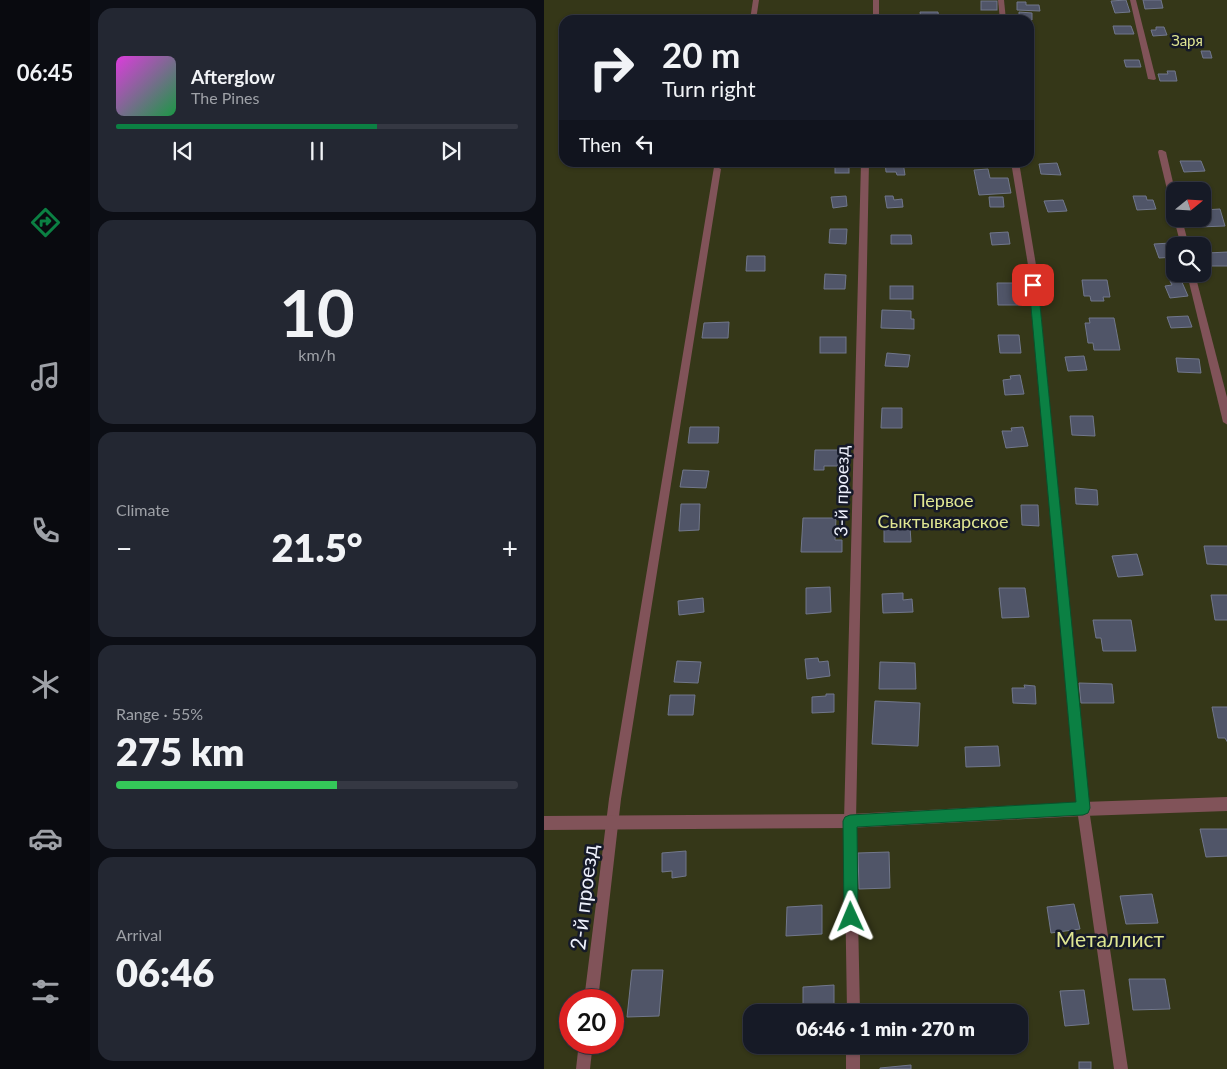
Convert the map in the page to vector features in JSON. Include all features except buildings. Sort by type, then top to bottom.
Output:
[{"type":"street","points":[[544,823],[850,821],[1083,808],[1227,804]]},
{"type":"lane","points":[[754,15],[756,0]]},
{"type":"lane","points":[[876,0],[876,15]]},
{"type":"lane","points":[[1001,0],[1002,15]]},
{"type":"lane","points":[[1134,0],[1152,79]]},
{"type":"lane","points":[[1162,152],[1169,182]]},
{"type":"lane","name":"3-й проезд","points":[[852,1004],[850,821],[865,167]]},
{"type":"lane","points":[[1016,167],[1032,265],[1083,808],[1121,1069]]},
{"type":"lane","name":"2-й проезд","points":[[592,989],[615,799],[717,169]]},
{"type":"lane","points":[[1194,282],[1227,422]]},
{"type":"lane","points":[[583,1069],[585,1054]]},
{"type":"lane","points":[[853,1054],[853,1069]]},
{"type":"green space","points":[[544,0],[1227,0],[1227,1069],[544,1069]]},
{"type":"route","points":[[851,917],[850,821],[1083,808],[1033,285]]},
{"type":"park label","name":"Заря","points":[[1187,40]]},
{"type":"park label","name":"Первое Сыктывкарское","points":[[943,510]]},
{"type":"park label","name":"Металлист","points":[[1110,938]]}]
